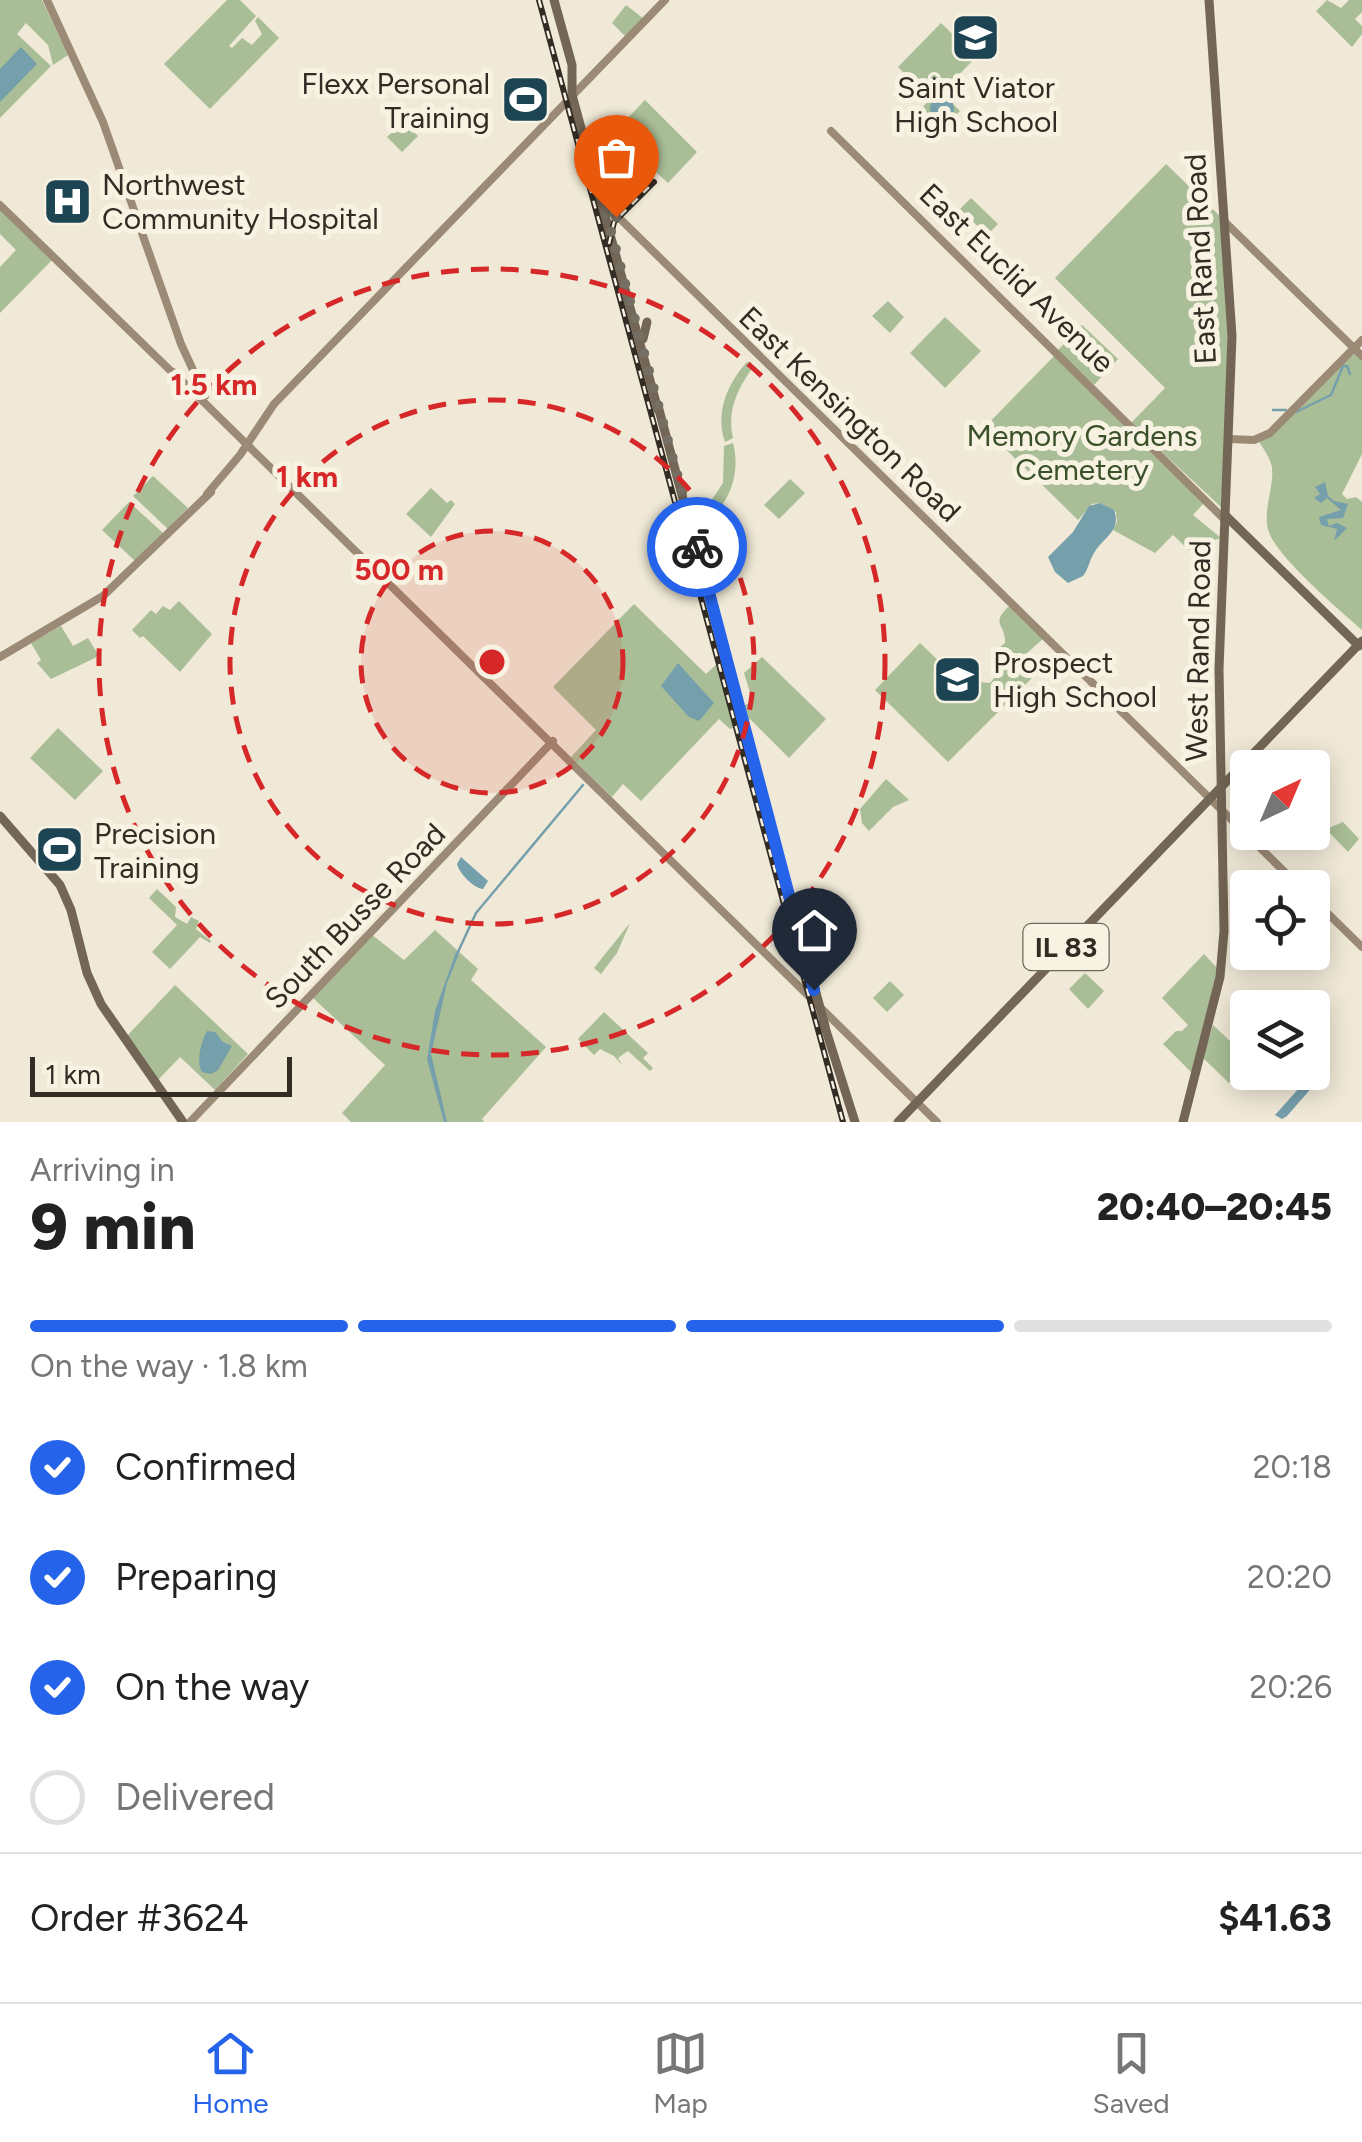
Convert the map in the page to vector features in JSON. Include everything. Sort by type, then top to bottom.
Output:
[{"type":"main road","points":[[47,0],[103,122],[191,370],[211,410]]},
{"type":"main road","points":[[554,0],[603,202],[614,219],[631,304],[643,322],[643,347],[712,606],[721,614],[716,619],[813,980],[812,999],[826,1026],[855,1122]]},
{"type":"main road","points":[[0,657],[120,581],[249,447],[277,403],[576,88],[665,0]]},
{"type":"main road","name":"East Rand Road","points":[[1209,0],[1232,336],[1225,518]]},
{"type":"main road","name":"East Euclid Avenue","points":[[832,131],[1225,518]]},
{"type":"main road","points":[[0,203],[935,1120]]},
{"type":"main road","name":"East Kensington Road","points":[[614,219],[1210,798]]},
{"type":"main road","points":[[1226,223],[1362,356]]},
{"type":"main road","points":[[1229,439],[1254,440],[1270,433],[1362,340]]},
{"type":"main road","points":[[191,370],[194,393]]},
{"type":"main road","name":"East Euclid Avenue","points":[[1167,460],[1225,518]]},
{"type":"main road","points":[[1224,774],[1360,647],[1225,518]]},
{"type":"main road","name":"West Rand Road","points":[[1220,787],[1224,774],[1219,669],[1225,518]]},
{"type":"main road","name":"IL 83","points":[[1259,750],[1360,647]]},
{"type":"main road","name":"South Busse Road","points":[[186,1122],[552,742]]},
{"type":"main road","name":"IL 83","points":[[898,1122],[1230,778]]},
{"type":"main road","points":[[1220,787],[1220,808]]},
{"type":"main road","points":[[1210,798],[1226,820],[1282,870]]},
{"type":"main road","points":[[2,820],[60,885],[89,978],[102,1006],[186,1122]]},
{"type":"main road","points":[[1183,1122],[1220,977],[1226,820]]},
{"type":"main road","points":[[1330,915],[1362,946]]},
{"type":"green space","points":[[0,0],[42,0],[68,55],[53,65],[48,45],[26,23],[17,34],[51,66],[0,118]]},
{"type":"green space","points":[[227,0],[240,0],[256,16],[229,46],[232,48],[242,38],[252,45],[262,34],[255,21],[258,17],[279,38],[210,109],[164,64]]},
{"type":"green space","points":[[1327,0],[1341,8],[1349,0],[1362,0],[1362,12],[1355,19],[1362,26],[1362,34],[1352,47],[1316,11]]},
{"type":"green space","points":[[626,5],[644,19],[625,36],[612,23]]},
{"type":"green space","points":[[941,23],[976,57],[952,82],[960,97],[953,104],[960,111],[943,128],[922,108],[930,99],[898,67]]},
{"type":"green space","points":[[645,100],[697,152],[668,183],[648,165],[610,204],[592,155],[601,145],[609,153],[614,149],[606,141]]},
{"type":"green space","points":[[403,122],[418,136],[402,152],[387,137]]},
{"type":"green space","points":[[1166,164],[1222,218],[1230,332],[1221,507],[1131,423],[1165,388],[1055,278]]},
{"type":"green space","points":[[971,198],[998,224],[987,235],[960,209]]},
{"type":"green space","points":[[0,208],[52,260],[0,313],[0,267],[16,250],[0,234]]},
{"type":"green space","points":[[888,301],[904,317],[890,333],[872,316]]},
{"type":"green space","points":[[945,317],[981,351],[945,388],[910,353]]},
{"type":"green space","points":[[1082,325],[1118,359],[1094,385],[1058,350]]},
{"type":"green space","points":[[1355,353],[1362,360],[1362,454],[1342,494],[1362,502],[1362,630],[1309,582],[1273,540],[1267,521],[1272,468],[1258,440]]},
{"type":"green space","name":"Memory Gardens Cemetery","points":[[1056,354],[1205,502],[1193,515],[1221,538],[1207,542],[1207,556],[1192,553],[1173,535],[1155,553],[1113,530],[1116,512],[1100,503],[1092,504],[1078,520],[984,428]]},
{"type":"green space","points":[[747,362],[753,367],[735,401],[731,418],[733,438],[725,442],[721,420],[725,399]]},
{"type":"green space","points":[[733,443],[736,465],[731,487],[706,522],[703,513],[723,483],[724,446]]},
{"type":"green space","points":[[153,476],[188,508],[168,529],[133,496]]},
{"type":"green space","points":[[790,479],[805,493],[779,519],[764,505]]},
{"type":"green space","points":[[431,488],[447,503],[451,500],[455,504],[431,537],[406,514]]},
{"type":"green space","points":[[129,502],[163,533],[135,561],[102,530]]},
{"type":"green space","points":[[179,601],[212,634],[180,672],[132,630],[151,610],[156,614],[163,606],[170,610]]},
{"type":"green space","points":[[634,604],[706,674],[718,663],[735,727],[730,729],[719,719],[641,801],[623,784],[612,797],[571,757],[596,730],[553,687]]},
{"type":"green space","name":"Prospect High School","points":[[1008,607],[1013,607],[1044,638],[1027,653],[1042,668],[948,762],[875,690],[920,643],[942,664],[933,678],[941,686],[953,675],[970,691],[978,682],[990,683],[1002,669],[995,651],[1005,643],[999,621]]},
{"type":"green space","points":[[61,626],[73,646],[88,638],[99,656],[51,679],[37,663],[41,660],[31,643]]},
{"type":"green space","points":[[762,657],[826,719],[789,758],[750,719],[747,721],[742,706],[753,702],[744,673]]},
{"type":"green space","points":[[58,728],[103,771],[75,800],[30,758]]},
{"type":"green space","points":[[886,779],[909,800],[893,807],[869,831],[862,823],[860,809]]},
{"type":"green space","points":[[1343,822],[1359,839],[1348,852],[1330,833],[1330,827]]},
{"type":"green space","points":[[157,889],[176,907],[175,917],[187,924],[191,917],[199,921],[196,929],[211,941],[200,937],[170,969],[152,952],[177,925],[149,898]]},
{"type":"green space","points":[[630,923],[617,953],[601,974],[594,968]]},
{"type":"green space","points":[[435,930],[478,969],[471,980],[546,1047],[482,1119],[484,1122],[351,1122],[342,1113],[385,1065],[313,998],[371,934],[404,960]]},
{"type":"green space","points":[[1204,954],[1218,969],[1192,1073],[1163,1044],[1188,1025],[1162,998]]},
{"type":"green space","points":[[1085,973],[1104,991],[1088,1009],[1069,989]]},
{"type":"green space","points":[[890,981],[904,995],[887,1012],[873,998]]},
{"type":"green space","points":[[175,985],[248,1054],[215,1090],[180,1057],[158,1080],[127,1036]]},
{"type":"green space","points":[[604,1012],[648,1053],[643,1058],[653,1068],[650,1071],[628,1051],[618,1058],[623,1066],[600,1049],[594,1055],[578,1039]]},
{"type":"green space","points":[[1213,1025],[1230,1041],[1230,1082],[1229,1083],[1203,1058]]},
{"type":"water","points":[[21,47],[37,64],[0,102],[0,69]]},
{"type":"water","points":[[942,97],[954,109],[942,121],[930,109]]},
{"type":"water","points":[[1325,482],[1328,496],[1348,504],[1343,518],[1327,519],[1329,526],[1337,523],[1347,528],[1334,541],[1337,529],[1321,525],[1319,517],[1341,510],[1327,498],[1321,503],[1314,498],[1320,494],[1315,487]]},
{"type":"water","points":[[1100,503],[1114,510],[1114,529],[1094,553],[1083,576],[1068,583],[1055,572],[1048,557],[1073,532],[1089,506]]},
{"type":"water","points":[[678,663],[714,703],[699,721],[689,717],[661,686]]},
{"type":"water","points":[[461,857],[488,881],[483,889],[460,872],[457,864]]},
{"type":"water","points":[[456,952],[459,954],[447,983],[431,1054],[444,1122],[427,1059],[435,1011]]},
{"type":"water","points":[[207,1031],[215,1032],[232,1046],[218,1070],[211,1074],[202,1072],[199,1063]]},
{"type":"water","points":[[1297,1090],[1310,1090],[1287,1116],[1282,1119],[1275,1115]]},
{"type":"waterway","points":[[1296,412],[1331,395],[1343,366],[1347,366],[1350,374]]},
{"type":"waterway","points":[[1273,410],[1286,410]]},
{"type":"waterway","points":[[458,952],[476,913],[583,785]]},
{"type":"railway","points":[[539,0],[843,1122]]},
{"type":"railway","points":[[609,244],[614,222],[654,182]]},
{"type":"way so far","points":[[616,217],[603,202],[697,547]]},
{"type":"place","name":"Saint Viator High School","points":[[976,38]]},
{"type":"place","name":"Flexx Personal Training","points":[[525,100]]},
{"type":"place","name":"Northwest Community Hospital","points":[[67,201]]},
{"type":"place","name":"Prospect High School","points":[[958,679]]},
{"type":"place","name":"Precision Training","points":[[59,850]]},
{"type":"route","points":[[697,547],[814,990]]}]
